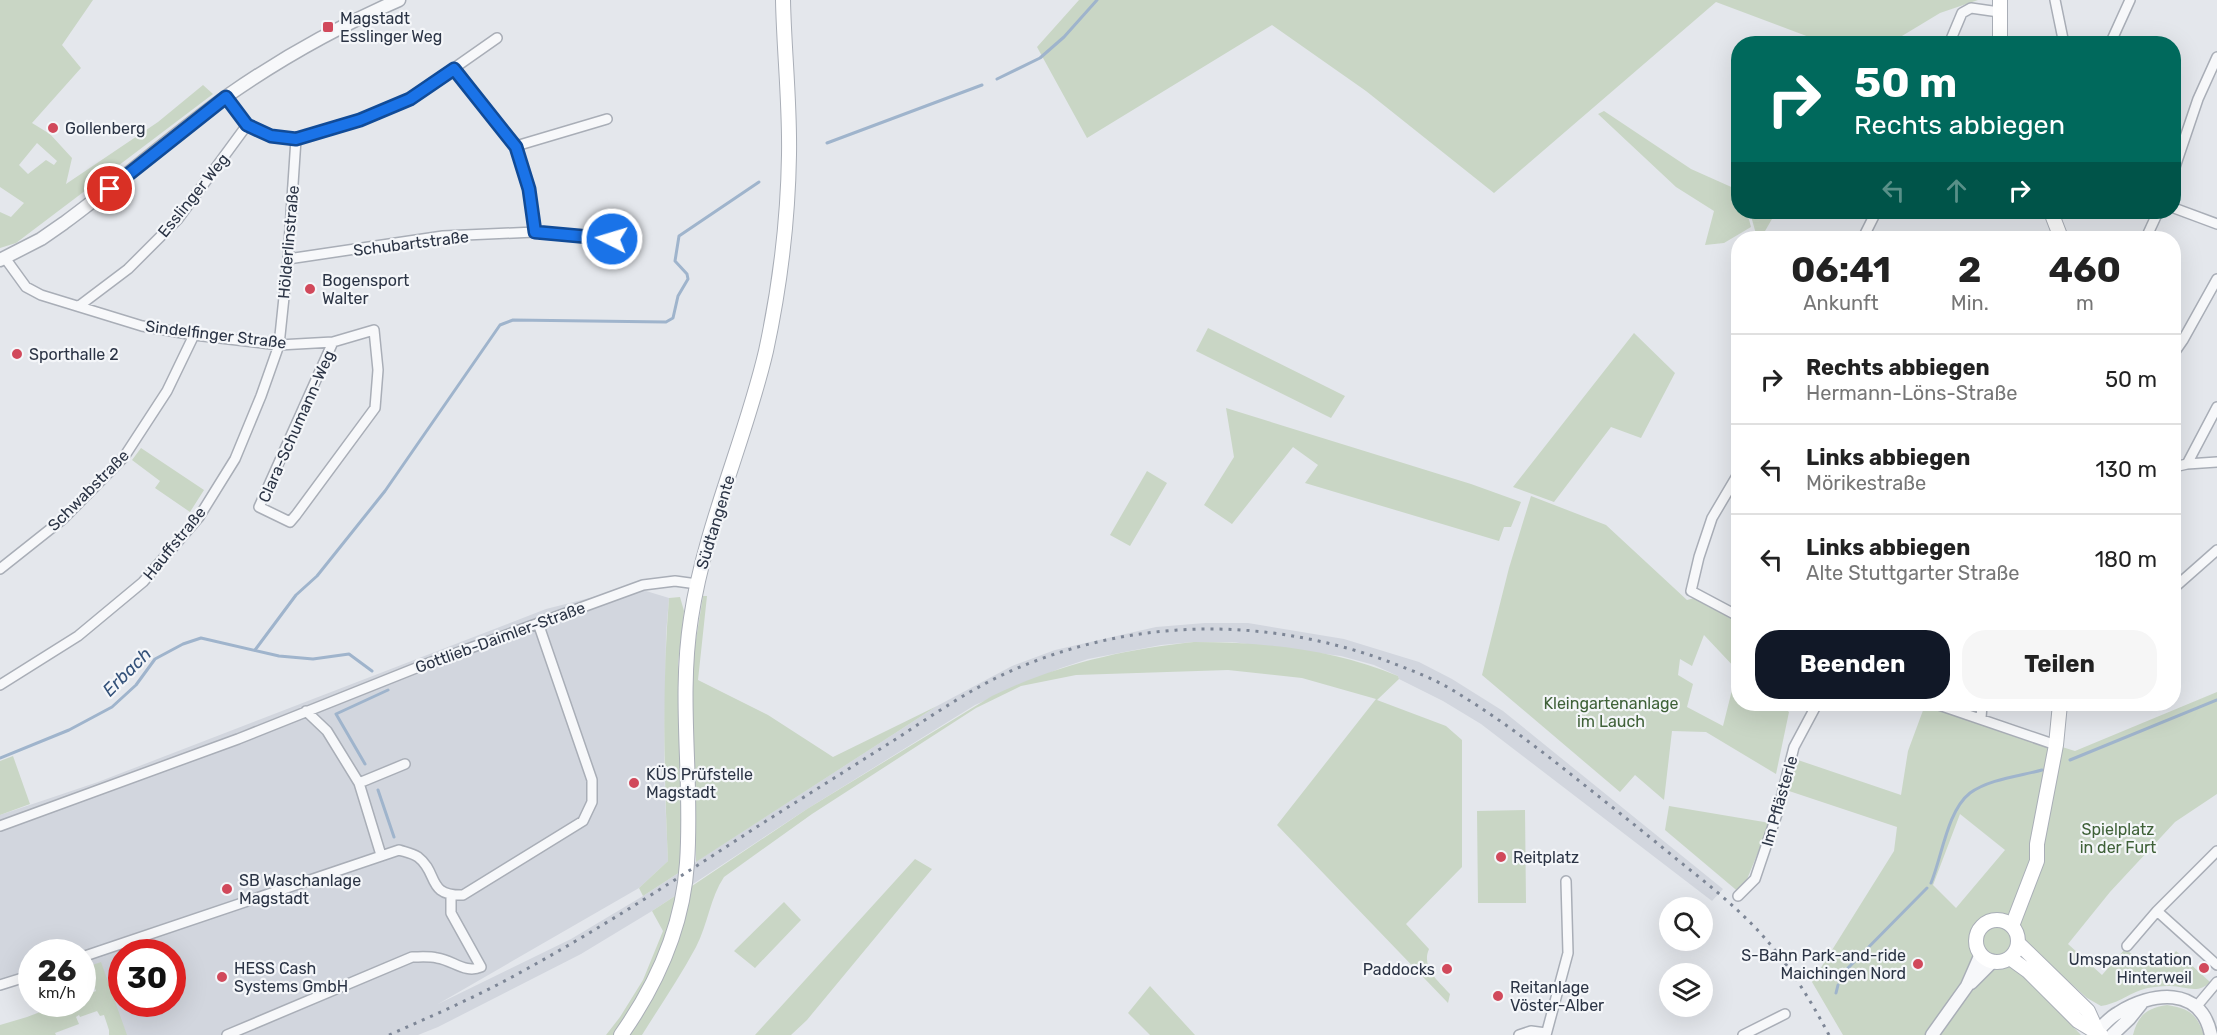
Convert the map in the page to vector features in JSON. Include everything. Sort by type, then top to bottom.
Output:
[{"type":"main road","name":"Südtangente","points":[[621,1035],[646,997],[662,964],[684,888],[689,832],[684,689],[691,618],[697,584],[716,515],[755,392],[777,293],[784,236],[789,154],[783,0]]},
{"type":"main road","points":[[2000,6],[2000,36]]},
{"type":"main road","points":[[2006,923],[1990,921],[1979,930],[1977,945],[1987,958],[2001,961],[2010,958],[2018,943],[2018,937],[2006,923],[2006,912],[2028,857],[2037,844],[2056,745],[2059,711]]},
{"type":"main road","points":[[2018,943],[2088,1011],[2099,1033]]},
{"type":"main road","points":[[2010,958],[2028,971],[2078,1021],[2099,1033]]},
{"type":"street","points":[[3,259],[41,239],[64,223],[226,97],[313,43],[399,0]]},
{"type":"street","points":[[2055,0],[2062,36]]},
{"type":"street","points":[[2114,36],[2130,0]]},
{"type":"street","points":[[1952,36],[1962,13],[1971,8],[2000,6]]},
{"type":"street","points":[[226,97],[247,125],[271,136],[296,139],[360,120],[410,99],[497,38]]},
{"type":"street","points":[[2181,149],[2198,99],[2217,57]]},
{"type":"street","points":[[454,69],[516,147],[529,189],[535,232]]},
{"type":"street","points":[[516,147],[607,119]]},
{"type":"street","name":"Esslinger Weg","points":[[79,306],[128,269],[178,219],[247,125]]},
{"type":"street","name":"Hölderlinstraße","points":[[279,345],[288,259],[296,139]]},
{"type":"street","points":[[2181,211],[2217,224]]},
{"type":"street","name":"Schubartstraße","points":[[288,259],[443,236],[535,232],[612,239]]},
{"type":"street","name":"Sindelfinger Straße","points":[[3,259],[26,287],[41,295],[142,326],[279,345],[333,342],[374,330]]},
{"type":"street","points":[[2181,343],[2217,279]]},
{"type":"street","name":"Clara-Schumann-Weg","points":[[333,342],[259,507],[290,522],[375,408],[378,370],[374,330]]},
{"type":"street","name":"Schwabstraße","points":[[0,569],[63,519],[124,457],[167,391],[194,335]]},
{"type":"street","name":"Hauffstraße","points":[[0,685],[78,636],[143,582],[199,517],[235,459],[279,345]]},
{"type":"street","points":[[2187,464],[2217,407]]},
{"type":"street","points":[[2181,465],[2217,462]]},
{"type":"street","points":[[1731,486],[1712,518],[1691,591],[1731,612]]},
{"type":"street","points":[[2181,582],[2217,550]]},
{"type":"street","name":"Gottlieb-Daimler-Straße","points":[[0,826],[238,740],[421,666],[643,585],[675,580],[697,584]]},
{"type":"street","points":[[96,952],[399,850],[420,858],[443,893],[464,895],[583,821],[592,802],[592,780],[538,623]]},
{"type":"street","points":[[306,711],[327,731],[358,783],[381,855]]},
{"type":"street","name":"Im Pflästerle","points":[[1738,896],[1755,879],[1777,813],[1794,747],[1813,711]]},
{"type":"street","points":[[1958,711],[2056,745]]},
{"type":"street","points":[[1981,718],[1982,711]]},
{"type":"street","points":[[358,783],[405,764]]},
{"type":"street","points":[[2127,946],[2157,911],[2217,851]]},
{"type":"street","points":[[1519,1035],[1531,1031],[1546,1034],[1568,953],[1566,881]]},
{"type":"street","points":[[227,1035],[412,957],[438,958],[474,970],[481,967],[451,913],[451,895]]},
{"type":"street","points":[[2157,911],[2217,965]]},
{"type":"street","points":[[1932,1035],[1987,958]]},
{"type":"street","points":[[0,986],[18,980]]},
{"type":"street","points":[[2196,1007],[2217,982]]},
{"type":"street","points":[[2099,1033],[2116,1014],[2153,998],[2176,997],[2196,1007],[2204,1017],[2211,1035]]},
{"type":"street","points":[[2112,1035],[2142,1003]]},
{"type":"street","points":[[1743,1035],[1785,1014]]},
{"type":"street","points":[[2128,1035],[2129,1019]]},
{"type":"shaded area","points":[[633,587],[669,598],[666,634],[664,773],[668,861],[639,888],[438,1004],[571,939],[643,896],[937,706],[1012,666],[1055,650],[1156,627],[1205,623],[1248,623],[1344,639],[1419,662],[1452,679],[1503,711],[1723,889],[1713,900],[1713,897],[1707,897],[1481,724],[1443,701],[1399,679],[1398,676],[1374,665],[1341,656],[1232,642],[1161,645],[1088,659],[1061,668],[975,705],[807,809],[652,911],[581,954],[418,1035],[117,1035],[110,1017],[186,1017],[186,939],[108,939],[108,1011],[96,979],[96,939],[18,939],[18,975],[0,981],[0,815],[98,782],[546,609]]},
{"type":"green space","points":[[0,0],[93,0],[62,45],[81,68],[32,123],[50,134],[72,158],[66,184],[158,122],[203,85],[213,94],[16,243],[0,248],[0,212],[11,217],[24,203],[0,187]],"holes":[[[37,143],[57,161],[54,165],[46,160],[28,174],[19,165]]]},
{"type":"green space","points":[[1079,0],[1978,0],[1940,13],[1902,36],[1806,36],[1716,2],[1494,193],[1366,91],[1272,25],[1087,138],[1037,47]]},
{"type":"green space","points":[[1604,111],[1691,169],[1731,187],[1731,219],[1749,219],[1751,227],[1744,231],[1731,231],[1731,239],[1724,243],[1705,245],[1714,211],[1676,187],[1598,114]]},
{"type":"green space","points":[[1752,219],[1772,219],[1765,231],[1755,231]]},
{"type":"green space","points":[[1208,328],[1345,396],[1331,418],[1196,351]]},
{"type":"green space","points":[[1634,333],[1675,373],[1641,438],[1611,427],[1554,502],[1513,487]]},
{"type":"green space","points":[[1226,408],[1471,484],[1521,502],[1511,527],[1504,527],[1499,541],[1305,483],[1318,465],[1293,447],[1232,524],[1204,505],[1234,457]]},
{"type":"green space","points":[[141,448],[204,490],[190,512],[155,488],[160,481],[132,460]]},
{"type":"green space","points":[[1147,471],[1167,483],[1130,546],[1110,535]]},
{"type":"green space","name":"Kleingartenanlage im Lauch","points":[[1531,496],[1606,525],[1687,600],[1698,597],[1731,615],[1731,664],[1704,635],[1692,666],[1680,659],[1678,675],[1693,684],[1687,707],[1723,726],[1731,694],[1731,711],[1788,711],[1776,774],[1706,732],[1672,731],[1664,800],[1635,775],[1620,792],[1482,675],[1509,568]]},
{"type":"green space","points":[[703,596],[707,596],[698,680],[768,715],[833,757],[937,706],[696,862],[691,671]]},
{"type":"green space","points":[[680,597],[684,611],[678,664],[683,870],[643,896],[639,888],[668,861],[664,730],[665,664],[669,598]]},
{"type":"green space","points":[[1194,642],[1298,649],[1324,653],[1374,667],[1398,676],[1399,679],[1377,700],[1446,726],[1462,740],[1462,867],[1406,924],[1429,949],[1427,962],[1429,968],[1450,994],[1448,1003],[1277,825],[1376,699],[1302,678],[1228,670],[1076,675],[1021,686],[976,708],[812,814],[724,877],[715,894],[696,947],[683,969],[642,1035],[629,1035],[652,998],[669,964],[682,927],[692,886],[807,809],[992,696],[1041,675],[1091,660],[1142,649]]},
{"type":"green space","name":"Spielplatz in der Furt","points":[[2217,692],[2217,794],[2175,822],[2110,892],[2068,944],[2102,975],[2125,949],[2144,963],[2170,959],[2176,951],[2210,982],[2196,989],[2170,986],[2148,988],[2101,1006],[2087,998],[2030,947],[2014,969],[2023,974],[2081,1035],[1843,1035],[1812,982],[1894,851],[1897,827],[1786,790],[1795,759],[1901,795],[1908,751],[1923,711],[1945,711],[2075,751],[2171,711],[2181,711],[2181,707]],"holes":[[[1960,814],[2005,850],[1956,908],[1933,885]]]},
{"type":"green space","points":[[13,756],[30,804],[0,815],[0,761]]},
{"type":"green space","points":[[1669,806],[1770,823],[1741,894],[1665,830]]},
{"type":"green space","name":"Reitplatz","points":[[1525,810],[1526,903],[1478,903],[1477,811]]},
{"type":"green space","points":[[915,859],[932,869],[807,1020],[791,1035],[755,1035]]},
{"type":"green space","points":[[678,894],[664,945],[653,972],[615,1035],[606,1035],[643,980],[663,931],[652,911]]},
{"type":"green space","points":[[784,902],[801,920],[755,968],[734,951]]},
{"type":"green space","points":[[101,962],[108,982],[108,1017],[121,1017],[127,1035],[109,1035],[104,1015],[100,1016],[96,1011],[96,964]]},
{"type":"green space","points":[[1150,986],[1195,1035],[1150,1035],[1128,1013]]},
{"type":"green space","points":[[2167,1005],[2191,1013],[2204,1035],[2133,1035],[2144,1014],[2154,1008]]},
{"type":"green space","points":[[27,1017],[76,1017],[79,1024],[55,1033],[56,1035],[0,1035],[0,1025]]},
{"type":"waterway","points":[[997,79],[1040,58],[1064,37],[1097,0]]},
{"type":"waterway","points":[[827,143],[982,85]]},
{"type":"waterway","points":[[255,650],[296,595],[317,576],[385,491],[500,325],[513,320],[666,322],[673,318],[678,296],[688,279],[687,274],[675,261],[679,236],[759,182]]},
{"type":"waterway","name":"Erbach","points":[[0,758],[69,730],[112,707],[136,685],[155,659],[183,644],[201,638],[279,656],[313,659],[349,654],[372,671]]},
{"type":"waterway","points":[[365,764],[336,714],[388,690]]},
{"type":"waterway","points":[[2070,760],[2217,700]]},
{"type":"waterway","points":[[1931,883],[1950,823],[1962,801],[1970,793],[1986,784],[2042,770]]},
{"type":"waterway","points":[[378,790],[394,837]]},
{"type":"waterway","points":[[1840,978],[1927,888]]},
{"type":"waterway","points":[[1836,993],[1838,985]]},
{"type":"railway","points":[[389,1035],[484,992],[566,947],[953,702],[998,677],[1058,653],[1105,640],[1152,632],[1199,629],[1246,630],[1294,636],[1341,646],[1427,677],[1480,707],[1568,772],[1739,912],[1763,936],[1790,970],[1829,1035]]},
{"type":"place","name":"Magstadt Esslinger Weg","points":[[328,27]]},
{"type":"place","name":"Gollenberg","points":[[53,128]]},
{"type":"place","name":"Bogensport Walter","points":[[310,289]]},
{"type":"place","name":"Sporthalle 2","points":[[17,354]]},
{"type":"place","name":"KÜS Prüfstelle Magstadt","points":[[634,783]]},
{"type":"place","name":"Reitplatz","points":[[1501,857]]},
{"type":"place","name":"SB Waschanlage Magstadt","points":[[227,889]]},
{"type":"place","name":"S-Bahn Park-and-ride Maichingen Nord","points":[[1918,964]]},
{"type":"place","name":"Umspannstation Hinterweil","points":[[2204,968]]},
{"type":"place","name":"Paddocks","points":[[1447,969]]},
{"type":"place","name":"HESS Cash Systems GmbH","points":[[222,977]]},
{"type":"place","name":"Reitanlage Vöster-Alber","points":[[1498,996]]},
{"type":"route","points":[[110,189],[226,97],[247,125],[271,136],[296,139],[360,120],[410,99],[454,69],[516,147],[529,189],[535,232],[612,239]]}]
